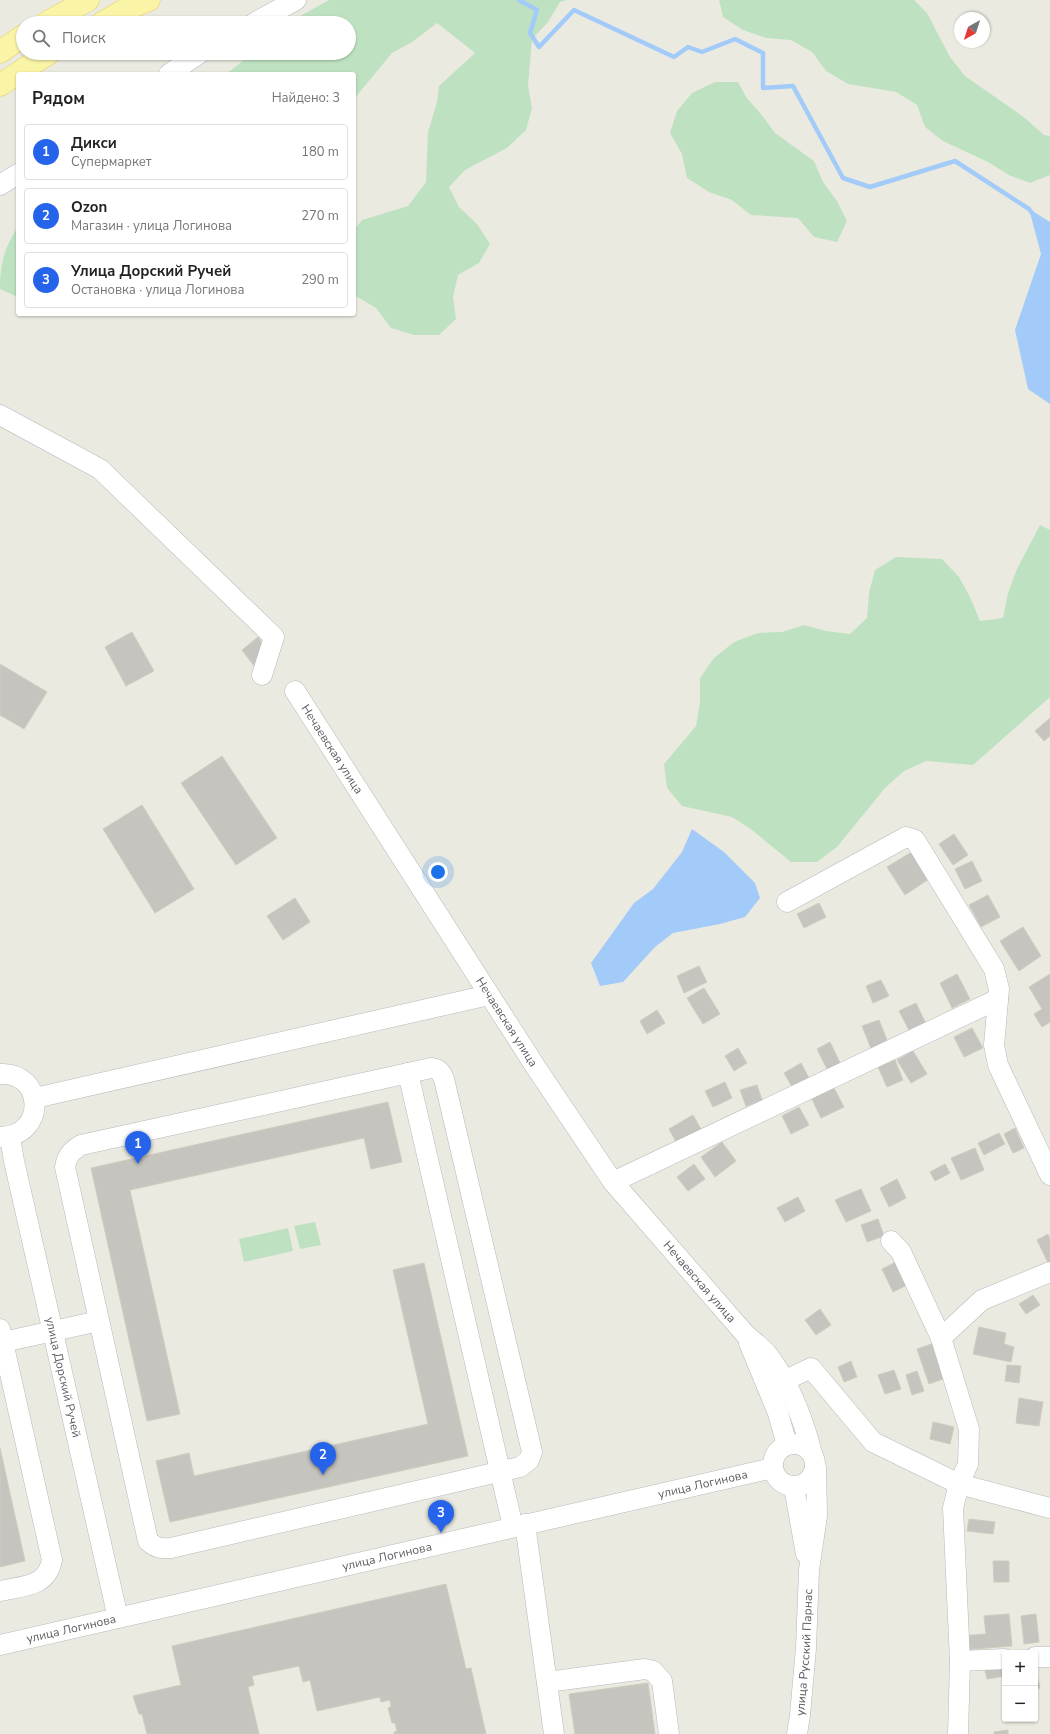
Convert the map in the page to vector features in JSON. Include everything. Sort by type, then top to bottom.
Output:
[{"type":"main road","points":[[59,16],[88,0]]},
{"type":"main road","points":[[114,16],[126,9],[149,0]]},
{"type":"main road","points":[[0,52],[16,41]]},
{"type":"main road","points":[[20,72],[38,60]]},
{"type":"main road","points":[[0,85],[16,75]]},
{"type":"street","points":[[267,16],[296,0]]},
{"type":"street","points":[[172,72],[190,60]]},
{"type":"street","points":[[0,185],[16,175]]},
{"type":"street","points":[[0,416],[100,470],[274,637],[262,675]]},
{"type":"street","name":"Нечаевская улица","points":[[295,691],[489,995],[613,1182],[745,1334],[767,1354],[806,1426],[814,1460]]},
{"type":"street","points":[[787,902],[906,837],[915,840],[994,969],[999,989],[994,1045],[998,1065],[1050,1175]]},
{"type":"street","points":[[34,1098],[489,995]]},
{"type":"street","points":[[613,1182],[998,999]]},
{"type":"street","points":[[431,1068],[437,1069],[442,1072],[444,1079],[532,1452],[530,1460],[520,1468],[179,1546],[160,1549],[148,1541],[99,1321],[64,1167],[66,1159],[72,1150],[81,1145],[431,1068]]},
{"type":"street","points":[[408,1073],[501,1472],[519,1525],[547,1682],[554,1734]]},
{"type":"street","points":[[0,1074],[10,1075],[26,1083],[34,1098],[34,1116],[28,1125],[20,1133],[5,1137]]},
{"type":"street","name":"улица Дорский Ручей","points":[[5,1137],[14,1161],[118,1618]]},
{"type":"street","points":[[891,1241],[901,1252],[941,1338],[969,1429],[968,1464],[959,1484],[953,1508],[960,1661],[958,1734]]},
{"type":"street","points":[[941,1338],[982,1300],[1050,1272]]},
{"type":"street","points":[[0,1591],[36,1583],[46,1576],[50,1570],[52,1560],[2,1336],[53,1331],[99,1321]]},
{"type":"street","name":"Нечаевская улица","points":[[745,1334],[778,1413],[787,1445]]},
{"type":"street","points":[[781,1382],[811,1368],[873,1442],[959,1484],[1050,1508]]},
{"type":"street","points":[[792,1444],[802,1445],[814,1460],[812,1477],[809,1481],[794,1487],[784,1484],[779,1480],[773,1468],[775,1456],[782,1448],[792,1444]]},
{"type":"street","name":"улица Русский Парнас","points":[[797,1734],[806,1648],[809,1570],[817,1516],[814,1460]]},
{"type":"street","name":"улица Логинова","points":[[0,1645],[773,1468]]},
{"type":"street","name":"улица Русский Парнас","points":[[794,1487],[809,1570]]},
{"type":"street","points":[[1038,1657],[1050,1657]]},
{"type":"street","points":[[960,1661],[1002,1659]]},
{"type":"street","points":[[547,1682],[645,1668],[653,1671],[662,1681],[669,1734]]},
{"type":"green space","points":[[329,0],[567,0],[560,2],[548,22],[532,39],[528,86],[532,108],[526,130],[507,148],[465,170],[449,187],[459,207],[477,224],[490,244],[479,263],[458,275],[453,297],[456,319],[439,335],[414,335],[391,328],[376,308],[356,296],[356,228],[362,220],[408,206],[426,182],[428,132],[437,102],[439,86],[475,53],[437,23],[412,42],[392,53],[356,97],[356,72],[229,72],[244,60],[356,60],[356,16],[301,16]]},
{"type":"green space","points":[[719,0],[914,0],[927,13],[950,57],[965,76],[1025,118],[1044,135],[1050,136],[1050,175],[1030,183],[1009,175],[988,162],[943,141],[925,127],[917,105],[896,92],[848,84],[826,71],[812,52],[791,40],[766,38],[743,30],[723,17]]},
{"type":"green space","points":[[715,82],[738,82],[746,97],[775,133],[814,161],[823,182],[837,201],[847,221],[837,242],[814,237],[798,218],[751,215],[732,200],[709,192],[687,178],[682,154],[670,133],[677,111],[692,93]]},
{"type":"green space","points":[[16,230],[16,296],[0,289],[2,264],[6,249]]},
{"type":"green space","points":[[1040,525],[1050,530],[1050,697],[973,765],[926,761],[904,771],[885,788],[837,847],[817,862],[791,862],[752,830],[732,817],[682,806],[667,788],[664,764],[696,726],[700,702],[700,678],[714,658],[734,642],[758,633],[782,632],[804,625],[826,631],[850,634],[867,618],[869,593],[875,570],[896,557],[942,559],[959,577],[971,599],[980,621],[1003,618],[1008,593],[1017,569]]},
{"type":"green space","points":[[315,1222],[321,1245],[300,1249],[294,1226]]},
{"type":"green space","points":[[288,1228],[293,1251],[244,1262],[239,1239]]},
{"type":"water","points":[[1029,209],[1050,222],[1050,404],[1028,389],[1015,330],[1041,254]]},
{"type":"water","points":[[692,829],[724,852],[755,883],[760,898],[745,917],[720,924],[673,933],[655,947],[623,982],[600,986],[591,963],[634,903],[653,889],[682,852]]},
{"type":"building","points":[[132,632],[154,671],[126,686],[105,647]]},
{"type":"building","points":[[258,637],[271,654],[254,666],[242,650]]},
{"type":"building","points":[[0,664],[47,692],[24,729],[0,715]]},
{"type":"building","points":[[1050,718],[1050,736],[1044,741],[1035,731]]},
{"type":"building","points":[[222,756],[277,838],[236,865],[181,783]]},
{"type":"building","points":[[142,805],[194,889],[155,913],[103,829]]},
{"type":"building","points":[[954,834],[968,855],[953,865],[939,844]]},
{"type":"building","points":[[915,850],[932,877],[905,895],[887,867]]},
{"type":"building","points":[[972,861],[982,881],[965,889],[955,869]]},
{"type":"building","points":[[988,895],[1000,917],[981,927],[969,905]]},
{"type":"building","points":[[295,898],[310,922],[283,940],[267,916]]},
{"type":"building","points":[[819,903],[826,917],[804,928],[797,914]]},
{"type":"building","points":[[1023,927],[1041,956],[1019,971],[1000,941]]},
{"type":"building","points":[[699,966],[707,982],[684,993],[677,976]]},
{"type":"building","points":[[957,974],[970,999],[952,1008],[940,983]]},
{"type":"building","points":[[1050,974],[1050,1022],[1042,1027],[1034,1014],[1042,1009],[1029,987]]},
{"type":"building","points":[[881,980],[889,996],[873,1003],[866,986]]},
{"type":"building","points":[[704,988],[720,1014],[703,1024],[687,998]]},
{"type":"building","points":[[916,1003],[927,1026],[911,1034],[899,1011]]},
{"type":"building","points":[[657,1010],[665,1023],[647,1034],[640,1021]]},
{"type":"building","points":[[879,1020],[889,1045],[872,1051],[862,1026]]},
{"type":"building","points":[[972,1028],[983,1048],[964,1057],[954,1037]]},
{"type":"building","points":[[830,1042],[842,1067],[829,1073],[817,1049]]},
{"type":"building","points":[[738,1048],[747,1063],[734,1071],[725,1056]]},
{"type":"building","points":[[913,1051],[927,1074],[911,1083],[897,1060]]},
{"type":"building","points":[[895,1060],[903,1080],[887,1087],[878,1067]]},
{"type":"building","points":[[801,1063],[810,1080],[794,1090],[784,1073]]},
{"type":"building","points":[[725,1082],[732,1098],[713,1107],[705,1091]]},
{"type":"building","points":[[757,1085],[762,1100],[746,1106],[740,1090]]},
{"type":"building","points":[[834,1088],[844,1107],[821,1118],[812,1099]]},
{"type":"building","points":[[388,1102],[402,1162],[371,1169],[364,1138],[130,1190],[180,1414],[147,1421],[91,1168]]},
{"type":"building","points":[[799,1107],[809,1125],[791,1134],[782,1116]]},
{"type":"building","points":[[693,1115],[703,1133],[679,1147],[669,1129]]},
{"type":"building","points":[[1015,1128],[1024,1148],[1013,1153],[1004,1134]]},
{"type":"building","points":[[999,1133],[1005,1144],[984,1155],[978,1143]]},
{"type":"building","points":[[722,1142],[736,1161],[715,1177],[701,1157]]},
{"type":"building","points":[[975,1148],[984,1170],[961,1180],[951,1158]]},
{"type":"building","points":[[694,1164],[705,1179],[688,1191],[677,1177]]},
{"type":"building","points":[[945,1164],[950,1173],[935,1181],[930,1172]]},
{"type":"building","points":[[897,1179],[906,1198],[889,1207],[880,1188]]},
{"type":"building","points":[[861,1189],[871,1211],[846,1222],[835,1200]]},
{"type":"building","points":[[798,1197],[805,1211],[785,1222],[777,1208]]},
{"type":"building","points":[[878,1219],[884,1236],[867,1242],[861,1225]]},
{"type":"building","points":[[1048,1234],[1050,1239],[1050,1267],[1037,1240]]},
{"type":"building","points":[[898,1261],[909,1284],[893,1292],[882,1269]]},
{"type":"building","points":[[424,1263],[468,1456],[170,1522],[156,1461],[189,1453],[194,1476],[428,1424],[393,1270]]},
{"type":"building","points":[[1033,1295],[1040,1305],[1026,1314],[1019,1304]]},
{"type":"building","points":[[820,1309],[831,1325],[816,1335],[805,1320]]},
{"type":"building","points":[[979,1327],[1006,1333],[1004,1344],[1014,1347],[1011,1362],[973,1354]]},
{"type":"building","points":[[934,1343],[946,1378],[929,1384],[917,1349]]},
{"type":"building","points":[[851,1361],[857,1377],[844,1382],[838,1367]]},
{"type":"building","points":[[1007,1365],[1021,1366],[1019,1383],[1005,1381]]},
{"type":"building","points":[[894,1370],[901,1389],[885,1394],[878,1375]]},
{"type":"building","points":[[917,1371],[924,1391],[912,1395],[906,1375]]},
{"type":"building","points":[[1019,1398],[1043,1402],[1039,1426],[1016,1423]]},
{"type":"building","points":[[933,1422],[954,1427],[950,1444],[930,1439]]},
{"type":"building","points":[[0,1448],[25,1561],[0,1567]]},
{"type":"building","points":[[969,1519],[995,1522],[993,1534],[967,1531]]},
{"type":"building","points":[[993,1561],[1009,1561],[1009,1582],[994,1582]]},
{"type":"building","points":[[446,1584],[466,1669],[471,1668],[486,1734],[394,1734],[394,1732],[397,1731],[395,1723],[392,1723],[388,1708],[391,1707],[390,1700],[381,1702],[380,1697],[317,1711],[310,1680],[303,1682],[299,1666],[252,1676],[254,1685],[248,1687],[259,1734],[147,1734],[142,1714],[139,1714],[133,1696],[181,1685],[172,1646]]},
{"type":"building","points":[[1009,1614],[1012,1646],[962,1650],[961,1636],[986,1634],[984,1616]]},
{"type":"building","points":[[1036,1614],[1039,1642],[1024,1644],[1021,1616]]},
{"type":"building","points":[[1002,1663],[1002,1676],[987,1679],[984,1666]]},
{"type":"building","points":[[648,1683],[655,1734],[575,1734],[569,1694]]},
{"type":"building","points":[[1008,1730],[1008,1734],[994,1734],[994,1732]]},
{"type":"waterway","points":[[519,0],[537,10],[530,33],[539,47],[574,10],[674,57],[688,47],[702,52],[735,39],[763,53],[763,88],[793,86],[843,178],[870,187],[955,161],[1029,209],[1032,213]]},
{"type":"place","name":"Дикси","points":[[138,1164]]},
{"type":"place","name":"Ozon","points":[[323,1475]]},
{"type":"place","name":"Улица Дорский Ручей","points":[[441,1533]]}]
